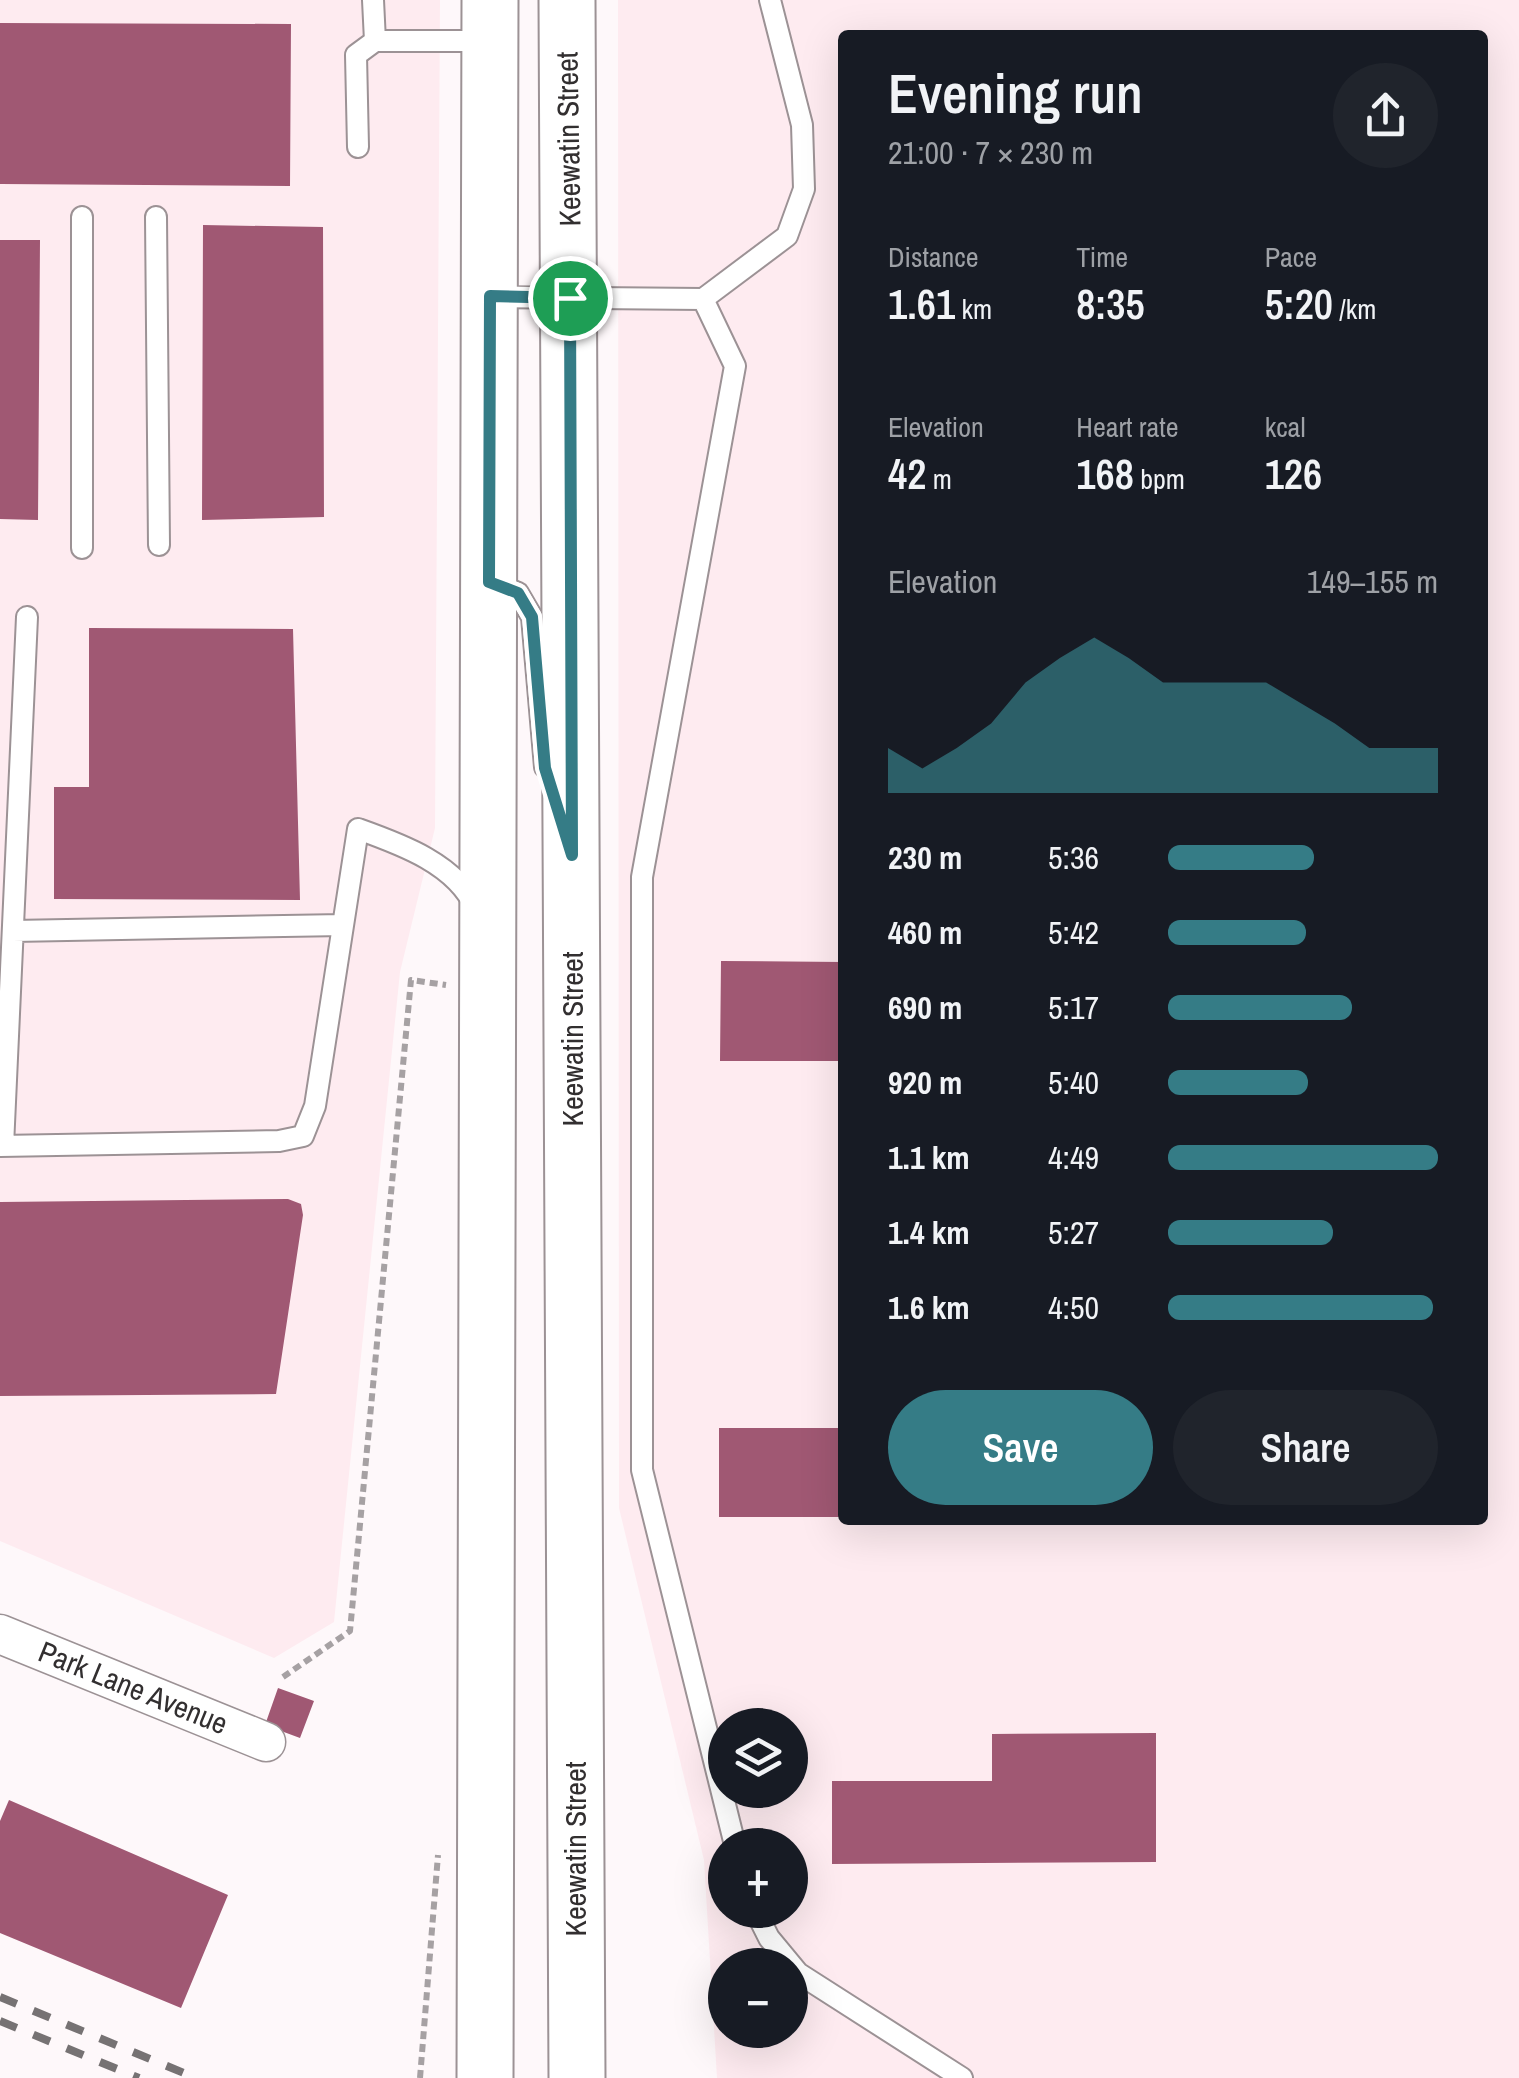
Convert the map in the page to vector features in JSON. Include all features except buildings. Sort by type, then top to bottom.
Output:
[{"type":"main road","name":"Keewatin Street","points":[[567,0],[577,2078]]},
{"type":"main road","points":[[485,2078],[490,20]]},
{"type":"street","name":"Park Lane Avenue","points":[[2,1640],[266,1742]]},
{"type":"lane","points":[[374,0],[375,41]]},
{"type":"lane","points":[[490,296],[703,299],[787,236],[804,189],[802,125],[770,0]]},
{"type":"lane","points":[[358,147],[356,55],[375,41],[490,20]]},
{"type":"lane","points":[[156,216],[160,545]]},
{"type":"lane","points":[[82,217],[82,548]]},
{"type":"lane","points":[[703,299],[736,366],[642,877],[642,1470],[731,1828]]},
{"type":"lane","points":[[489,582],[518,593],[532,617],[545,768],[572,855]]},
{"type":"lane","points":[[26,617],[2,1146],[278,1142],[304,1136],[315,1106],[358,829],[410,847],[449,875],[471,898],[488,939]]},
{"type":"lane","points":[[13,931],[343,925]]},
{"type":"lane","points":[[764,1928],[798,1974],[962,2078]]},
{"type":"path","points":[[284,1677],[350,1631],[411,980],[447,985]]},
{"type":"shaded area","points":[[0,0],[440,0],[435,828],[400,972],[334,1622],[274,1658],[0,1541]]},
{"type":"shaded area","points":[[618,0],[1519,0],[1519,2078],[717,2078],[715,2048],[808,2048],[808,1948],[709,1948],[708,1928],[808,1928],[808,1828],[708,1828],[708,1927],[704,1860],[619,1508]]},
{"type":"railway","points":[[0,1997],[196,2078]]},
{"type":"railway","points":[[0,2021],[139,2078]]},
{"type":"route","points":[[490,296],[570,298],[572,855],[545,768],[532,617],[518,593],[489,582],[490,296]]}]
